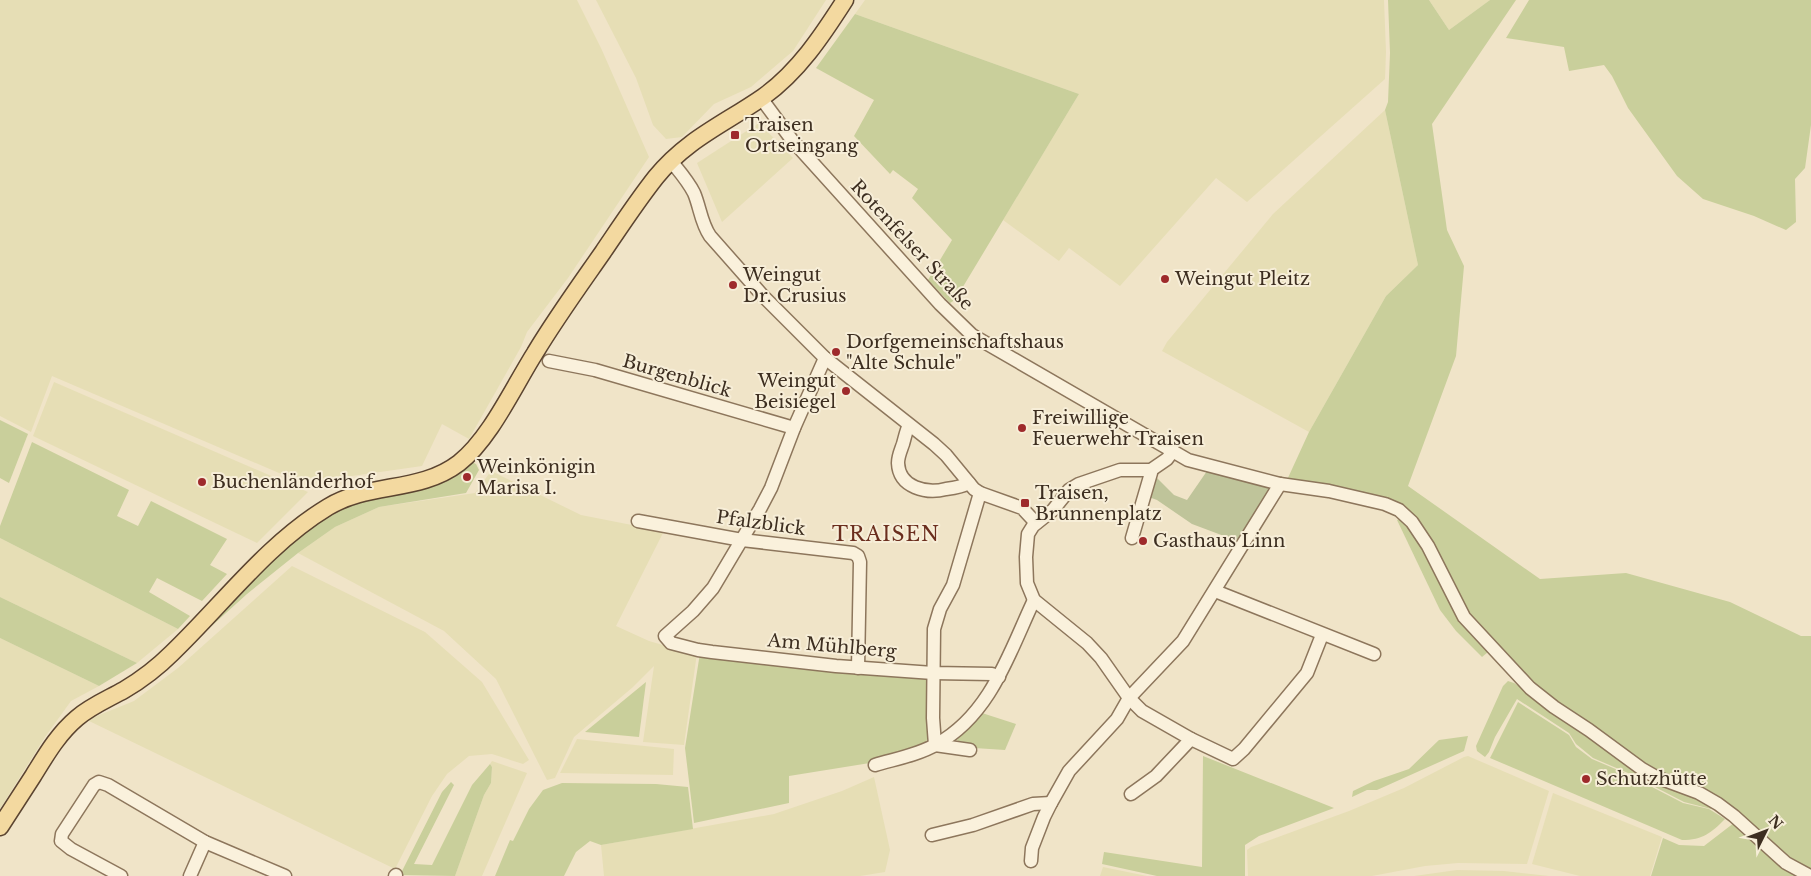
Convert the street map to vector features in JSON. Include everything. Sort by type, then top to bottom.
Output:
[{"type":"main road","points":[[0,827],[51,747],[69,725],[88,709],[124,689],[155,668],[260,563],[298,529],[336,502],[365,492],[432,479],[452,468],[472,452],[564,308],[637,202],[671,161],[705,133],[761,98],[785,78],[816,44],[845,0]]},
{"type":"street","name":"Rotenfelser Straße","points":[[761,98],[776,120],[804,154],[940,304],[972,334],[1193,461],[1280,484],[1329,491],[1385,504],[1399,510],[1412,522],[1428,546],[1464,617],[1530,688],[1642,769],[1656,777],[1699,793],[1718,804],[1786,863],[1810,876]]},
{"type":"street","points":[[671,161],[691,189],[710,236],[763,296],[825,358],[946,455],[969,483],[980,493],[1022,508],[1036,523]]},
{"type":"street","points":[[742,540],[766,497],[825,358]]},
{"type":"street","name":"Burgenblick","points":[[549,361],[595,370],[794,428]]},
{"type":"street","points":[[909,425],[898,464],[906,482],[918,489],[931,492],[969,483]]},
{"type":"street","points":[[1173,451],[1167,459],[1151,470],[1120,470],[1079,484],[1069,490],[1053,510],[1036,523],[1028,534],[1026,546],[1027,583],[1034,600],[1087,642],[1102,658],[1129,698],[1148,716],[1234,759],[1307,673],[1322,635]]},
{"type":"street","points":[[1132,538],[1151,470]]},
{"type":"street","points":[[1031,861],[1032,848],[1050,802],[1069,771],[1117,719],[1129,698],[1183,641],[1280,484]]},
{"type":"street","points":[[935,745],[933,718],[934,629],[940,609],[953,585],[980,493]]},
{"type":"street","name":"Pfalzblick","points":[[638,520],[742,540],[853,553],[858,556],[860,562],[858,668]]},
{"type":"street","name":"Am Mühlberg","points":[[742,540],[713,588],[693,611],[666,636],[671,643],[698,650],[858,668],[933,673],[992,674],[999,677]]},
{"type":"street","points":[[1215,590],[1322,635],[1374,654]]},
{"type":"street","points":[[875,765],[935,745],[947,738],[969,718],[988,696],[999,677],[1034,600]]},
{"type":"street","points":[[1131,794],[1156,776],[1191,739]]},
{"type":"street","points":[[935,745],[970,750]]},
{"type":"street","points":[[121,876],[70,849],[61,841],[62,834],[94,785],[99,782],[108,785],[205,842],[285,876]]},
{"type":"street","points":[[932,835],[973,825],[1033,804],[1050,802]]},
{"type":"street","points":[[190,876],[205,842]]},
{"type":"shaded area","points":[[0,0],[577,0],[601,48],[649,157],[568,278],[527,332],[521,347],[469,439],[442,424],[422,466],[331,479],[286,476],[52,376],[31,432],[0,416]]},
{"type":"shaded area","points":[[596,0],[826,0],[793,51],[751,87],[714,104],[682,137],[666,139],[653,125],[636,78]]},
{"type":"shaded area","points":[[865,0],[1384,0],[1385,79],[1247,202],[1216,178],[1120,286],[1069,248],[1059,261],[1003,220],[1079,94],[855,14]]},
{"type":"shaded area","points":[[1429,0],[1490,0],[1449,30]]},
{"type":"shaded area","points":[[1385,110],[1418,265],[1386,296],[1309,432],[1162,351],[1167,342],[1273,214]]},
{"type":"shaded area","points":[[759,123],[793,158],[722,222],[697,163]]},
{"type":"shaded area","points":[[54,382],[308,492],[257,543],[33,436]]},
{"type":"shaded area","points":[[491,471],[581,515],[637,526],[665,529],[616,626],[649,641],[697,653],[684,745],[643,742],[654,666],[633,687],[574,737],[555,778],[547,780],[496,679],[444,631],[298,553],[335,527],[379,507],[475,493]]},
{"type":"shaded area","points":[[0,538],[178,629],[137,663],[0,597]]},
{"type":"shaded area","points":[[292,566],[425,632],[482,682],[529,760],[523,764],[492,754],[469,756],[447,774],[432,796],[395,869],[87,720],[134,701],[178,668]]},
{"type":"shaded area","points":[[0,638],[99,686],[71,701],[45,737],[0,809]]},
{"type":"shaded area","points":[[577,739],[674,749],[673,775],[560,773]]},
{"type":"shaded area","points":[[1468,756],[1549,791],[1527,864],[1458,863],[1425,866],[1372,876],[1248,876],[1247,850],[1251,847],[1349,811],[1404,788]]},
{"type":"shaded area","points":[[492,761],[527,773],[482,876],[455,876],[484,795],[491,783],[492,767],[490,764]]},
{"type":"shaded area","points":[[874,777],[890,850],[885,872],[860,876],[604,876],[601,845],[774,814],[842,791]]},
{"type":"shaded area","points":[[1553,793],[1662,837],[1650,876],[1580,876],[1532,864]]},
{"type":"shaded area","points":[[1103,867],[1147,876],[1100,876]]},
{"type":"shaded area","points":[[1457,870],[1504,871],[1549,876],[1414,876]]},
{"type":"green space","points":[[1388,0],[1429,0],[1449,30],[1490,0],[1516,0],[1432,124],[1447,230],[1464,266],[1456,356],[1408,486],[1540,579],[1626,573],[1730,602],[1801,636],[1811,636],[1811,876],[1651,876],[1663,838],[1679,845],[1704,846],[1743,816],[1709,793],[1667,777],[1639,760],[1557,704],[1516,667],[1463,608],[1408,510],[1287,480],[1309,432],[1386,296],[1418,265],[1385,110],[1388,102],[1390,53]]},
{"type":"green space","points":[[1529,0],[1811,0],[1811,125],[1805,168],[1795,179],[1796,222],[1786,230],[1754,216],[1703,199],[1677,176],[1628,108],[1612,76],[1604,65],[1569,71],[1564,47],[1506,38]]},
{"type":"green space","points":[[855,14],[1079,94],[955,300],[950,303],[928,280],[952,240],[912,198],[918,189],[893,170],[890,174],[854,136],[874,100],[816,68]]},
{"type":"green space","points":[[0,420],[28,434],[9,483],[0,478]]},
{"type":"green space","points":[[32,442],[129,490],[117,516],[138,526],[151,501],[227,539],[210,565],[227,574],[202,601],[157,578],[149,592],[190,616],[178,629],[0,538],[0,526]]},
{"type":"green space","points":[[472,462],[476,464],[479,470],[466,493],[379,507],[335,527],[298,553],[247,594],[184,651],[234,598],[290,544],[336,511],[368,499],[420,490]]},
{"type":"green space","points":[[1207,471],[1261,484],[1269,490],[1240,542],[1192,524],[1157,500],[1146,496],[1154,475],[1174,495],[1187,500]]},
{"type":"green space","points":[[1401,518],[1410,527],[1488,652],[1482,657],[1456,631],[1440,610],[1397,520]]},
{"type":"green space","points":[[0,597],[137,663],[99,686],[0,638]]},
{"type":"green space","points":[[700,653],[929,677],[928,738],[924,745],[876,762],[789,776],[789,803],[694,823],[685,748]]},
{"type":"green space","points":[[1508,681],[1711,807],[1711,809],[1684,802],[1628,773],[1593,758],[1576,744],[1569,733],[1517,699],[1485,757],[1477,751],[1476,746],[1503,686]]},
{"type":"green space","points":[[646,682],[639,737],[585,732]]},
{"type":"green space","points":[[1518,702],[1569,735],[1576,747],[1592,759],[1625,773],[1683,803],[1709,809],[1725,819],[1706,835],[1696,839],[1682,840],[1490,758]]},
{"type":"green space","points":[[982,713],[1016,724],[1005,750],[959,747],[957,738]]},
{"type":"green space","points":[[1468,736],[1464,751],[1377,790],[1367,790],[1352,797],[1353,791],[1374,781],[1409,769],[1439,740]]},
{"type":"green space","points":[[1203,756],[1334,808],[1259,836],[1245,845],[1245,876],[1157,876],[1102,864],[1104,852],[1202,867]]},
{"type":"green space","points":[[490,764],[492,767],[491,783],[484,795],[455,876],[400,875],[442,792],[451,782],[454,785],[414,864],[432,865],[472,785]]},
{"type":"green space","points":[[562,783],[656,784],[688,787],[693,829],[601,845],[590,841],[576,852],[564,876],[495,876],[510,840],[513,841],[529,809],[543,790]]},
{"type":"place","name":"Traisen Ortseingang","points":[[735,135]]},
{"type":"place","name":"Weingut Pleitz","points":[[1165,279]]},
{"type":"place","name":"Weingut Dr. Crusius","points":[[733,285]]},
{"type":"place","name":"Dorfgemeinschaftshaus \"Alte Schule\"","points":[[836,352]]},
{"type":"place","name":"Weingut Beisiegel","points":[[846,391]]},
{"type":"place","name":"Freiwillige Feuerwehr Traisen","points":[[1022,428]]},
{"type":"place","name":"Weinkönigin Marisa I.","points":[[467,477]]},
{"type":"place","name":"Buchenländerhof","points":[[202,482]]},
{"type":"place","name":"Traisen, Brunnenplatz","points":[[1025,503]]},
{"type":"place","name":"Gasthaus Linn","points":[[1143,541]]},
{"type":"place","name":"Schutzhütte","points":[[1586,779]]},
{"type":"district","name":"TRAISEN","points":[[886,534]]}]
